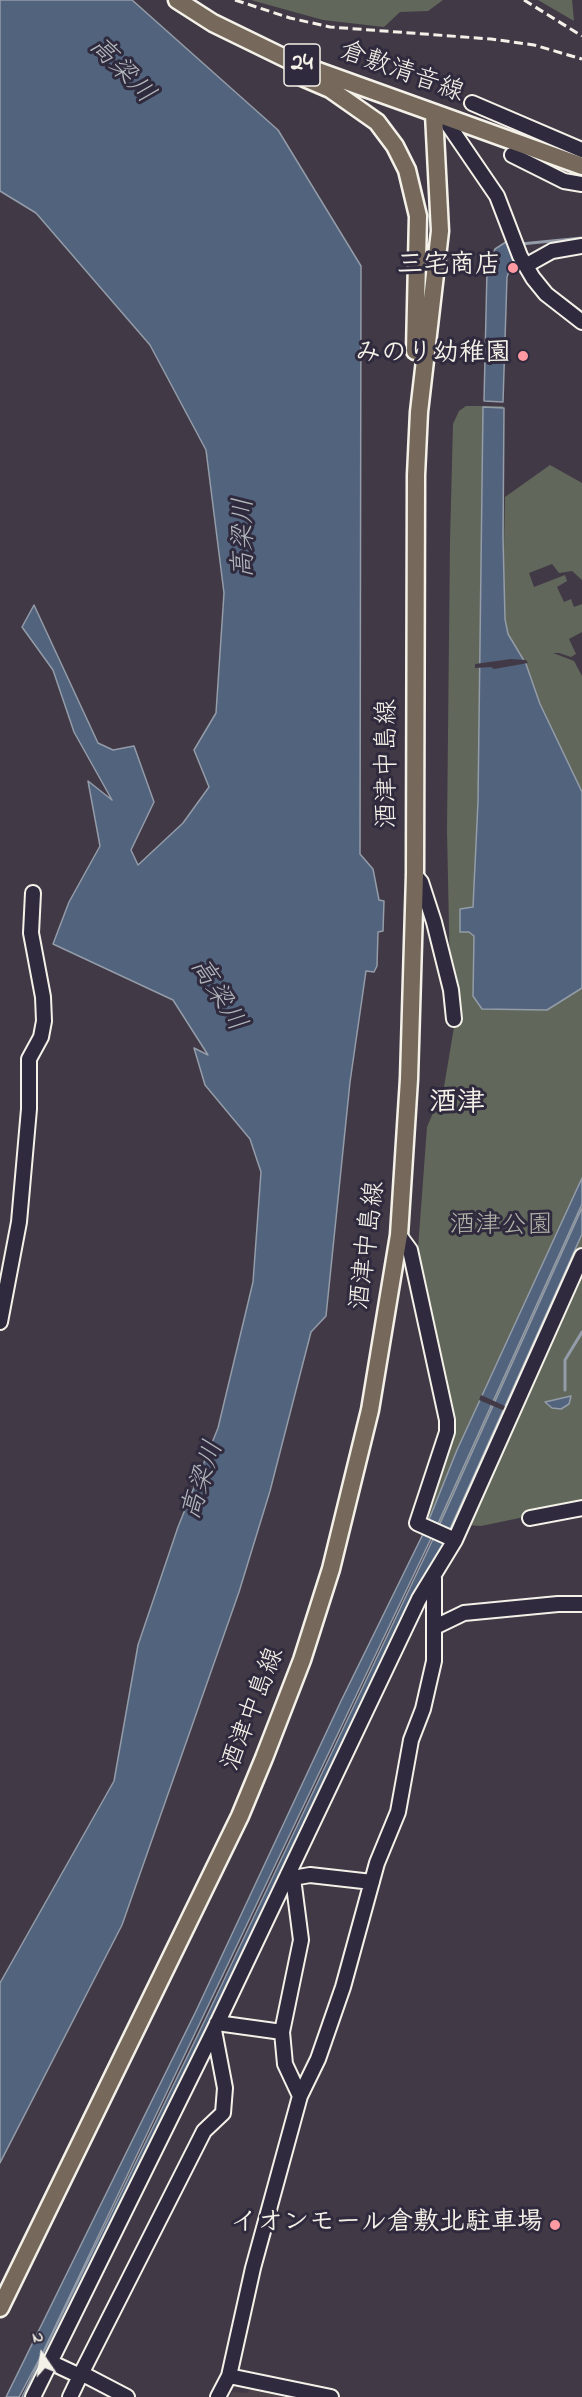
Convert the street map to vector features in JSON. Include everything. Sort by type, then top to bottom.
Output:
[{"type":"main road","name":"倉敷清音線","points":[[177,0],[213,23],[293,62],[582,166]]},
{"type":"main road","points":[[293,62],[302,77],[330,89],[377,122],[395,146],[414,193],[418,216],[414,377],[417,460]]},
{"type":"main road","name":"酒津中島線","points":[[0,2308],[240,1816],[286,1705],[331,1569],[359,1462],[382,1345],[399,1235],[409,1079],[416,875],[417,460],[428,323],[440,231],[439,115]]},
{"type":"street","points":[[472,103],[582,150]]},
{"type":"street","points":[[439,115],[497,196],[513,238],[546,294],[582,322]]},
{"type":"street","points":[[512,155],[564,181],[582,184]]},
{"type":"street","points":[[524,260],[552,251],[582,246]]},
{"type":"street","points":[[416,875],[421,882],[434,922],[451,990],[454,1018]]},
{"type":"street","points":[[0,1323],[19,1222],[29,1109],[29,1059],[41,1037],[44,1021],[43,997],[31,933],[33,893]]},
{"type":"street","points":[[399,1235],[410,1250],[447,1420],[444,1443],[417,1519],[420,1526],[452,1539]]},
{"type":"street","points":[[33,2397],[291,1876],[419,1599],[434,1578],[582,1256]]},
{"type":"street","points":[[530,1518],[582,1508]]},
{"type":"street","points":[[218,2397],[228,2376],[244,2306],[300,2096],[318,2059],[343,1987],[377,1863],[398,1812],[411,1740],[423,1709],[434,1661],[434,1578]]},
{"type":"street","points":[[435,1627],[464,1613],[558,1604],[582,1604]]},
{"type":"street","points":[[291,1876],[310,1875],[372,1882]]},
{"type":"street","points":[[291,1876],[301,1940],[282,2032],[285,2064],[300,2096]]},
{"type":"street","points":[[216,2026],[282,2032]]},
{"type":"street","points":[[70,2397],[199,2140],[204,2131],[223,2114],[225,2088],[216,2026]]},
{"type":"street","points":[[50,2362],[127,2397]]},
{"type":"street","points":[[228,2376],[331,2397]]},
{"type":"shaded area","points":[[254,2386],[303,2397],[230,2397],[232,2392],[247,2393]]},
{"type":"green space","points":[[251,0],[443,0],[428,11],[400,12],[384,27],[323,20]]},
{"type":"green space","points":[[538,0],[572,0],[574,21]]},
{"type":"green space","name":"酒津公園","points":[[466,406],[503,406],[504,549],[505,497],[550,465],[582,483],[582,580],[572,571],[559,573],[552,564],[529,573],[534,587],[565,575],[567,581],[557,587],[564,602],[571,599],[574,607],[582,604],[582,632],[569,639],[576,654],[571,657],[553,653],[574,661],[582,676],[582,1246],[456,1533],[422,1523],[450,1434],[417,1262],[427,1127],[444,1087],[455,1021],[450,974],[447,831],[450,541],[453,424],[459,411]]},
{"type":"green space","name":"酒津公園","points":[[582,1265],[582,1505],[481,1526],[467,1525]]},
{"type":"water","name":"高梁川","points":[[0,0],[132,0],[278,130],[361,266],[360,854],[373,869],[379,900],[384,901],[383,931],[378,932],[377,966],[374,972],[366,971],[350,1082],[326,1316],[311,1332],[270,1491],[239,1592],[122,1925],[0,2163],[0,1983],[114,1781],[138,1645],[178,1527],[218,1428],[253,1282],[261,1172],[250,1139],[205,1085],[194,1048],[208,1055],[173,1000],[53,944],[69,902],[100,846],[88,781],[112,800],[74,732],[53,670],[22,627],[34,605],[98,743],[113,750],[134,746],[154,802],[131,850],[138,865],[183,823],[209,787],[194,750],[216,713],[224,593],[206,450],[150,345],[36,213],[0,191]]},
{"type":"water","points":[[509,240],[518,256],[512,263],[507,277],[503,402],[484,401],[487,270],[495,249]]},
{"type":"water","points":[[483,407],[504,408],[503,538],[505,619],[508,634],[526,664],[540,704],[582,792],[582,988],[547,1010],[482,1009],[473,996],[474,936],[469,932],[460,932],[460,909],[473,907],[478,802]]},
{"type":"water","points":[[582,1178],[582,1204],[436,1528],[42,2354],[19,2397],[6,2397],[196,2011],[341,1701],[424,1532],[457,1450]]},
{"type":"water","points":[[582,1208],[582,1234],[444,1542],[32,2397],[22,2397],[204,2022],[434,1537]]},
{"type":"water","points":[[571,1396],[569,1404],[561,1409],[552,1408],[545,1402]]},
{"type":"pier","points":[[511,659],[526,660],[528,663],[494,669],[491,667],[475,668],[475,664]]},
{"type":"pier","points":[[481,1395],[507,1407],[505,1411],[479,1400]]},
{"type":"waterway","points":[[521,244],[582,238]]},
{"type":"waterway","points":[[565,1390],[565,1360],[582,1332]]},
{"type":"railway","points":[[235,0],[290,18],[330,27],[491,39],[534,45],[582,59]]},
{"type":"railway","points":[[524,0],[582,36]]},
{"type":"place","name":"三宅商店","points":[[513,268]]},
{"type":"place","name":"みのり幼稚園","points":[[523,356]]},
{"type":"place","name":"イオンモール倉敷北駐車場","points":[[555,2225]]},
{"type":"district","name":"酒津","points":[[457,1105]]}]
